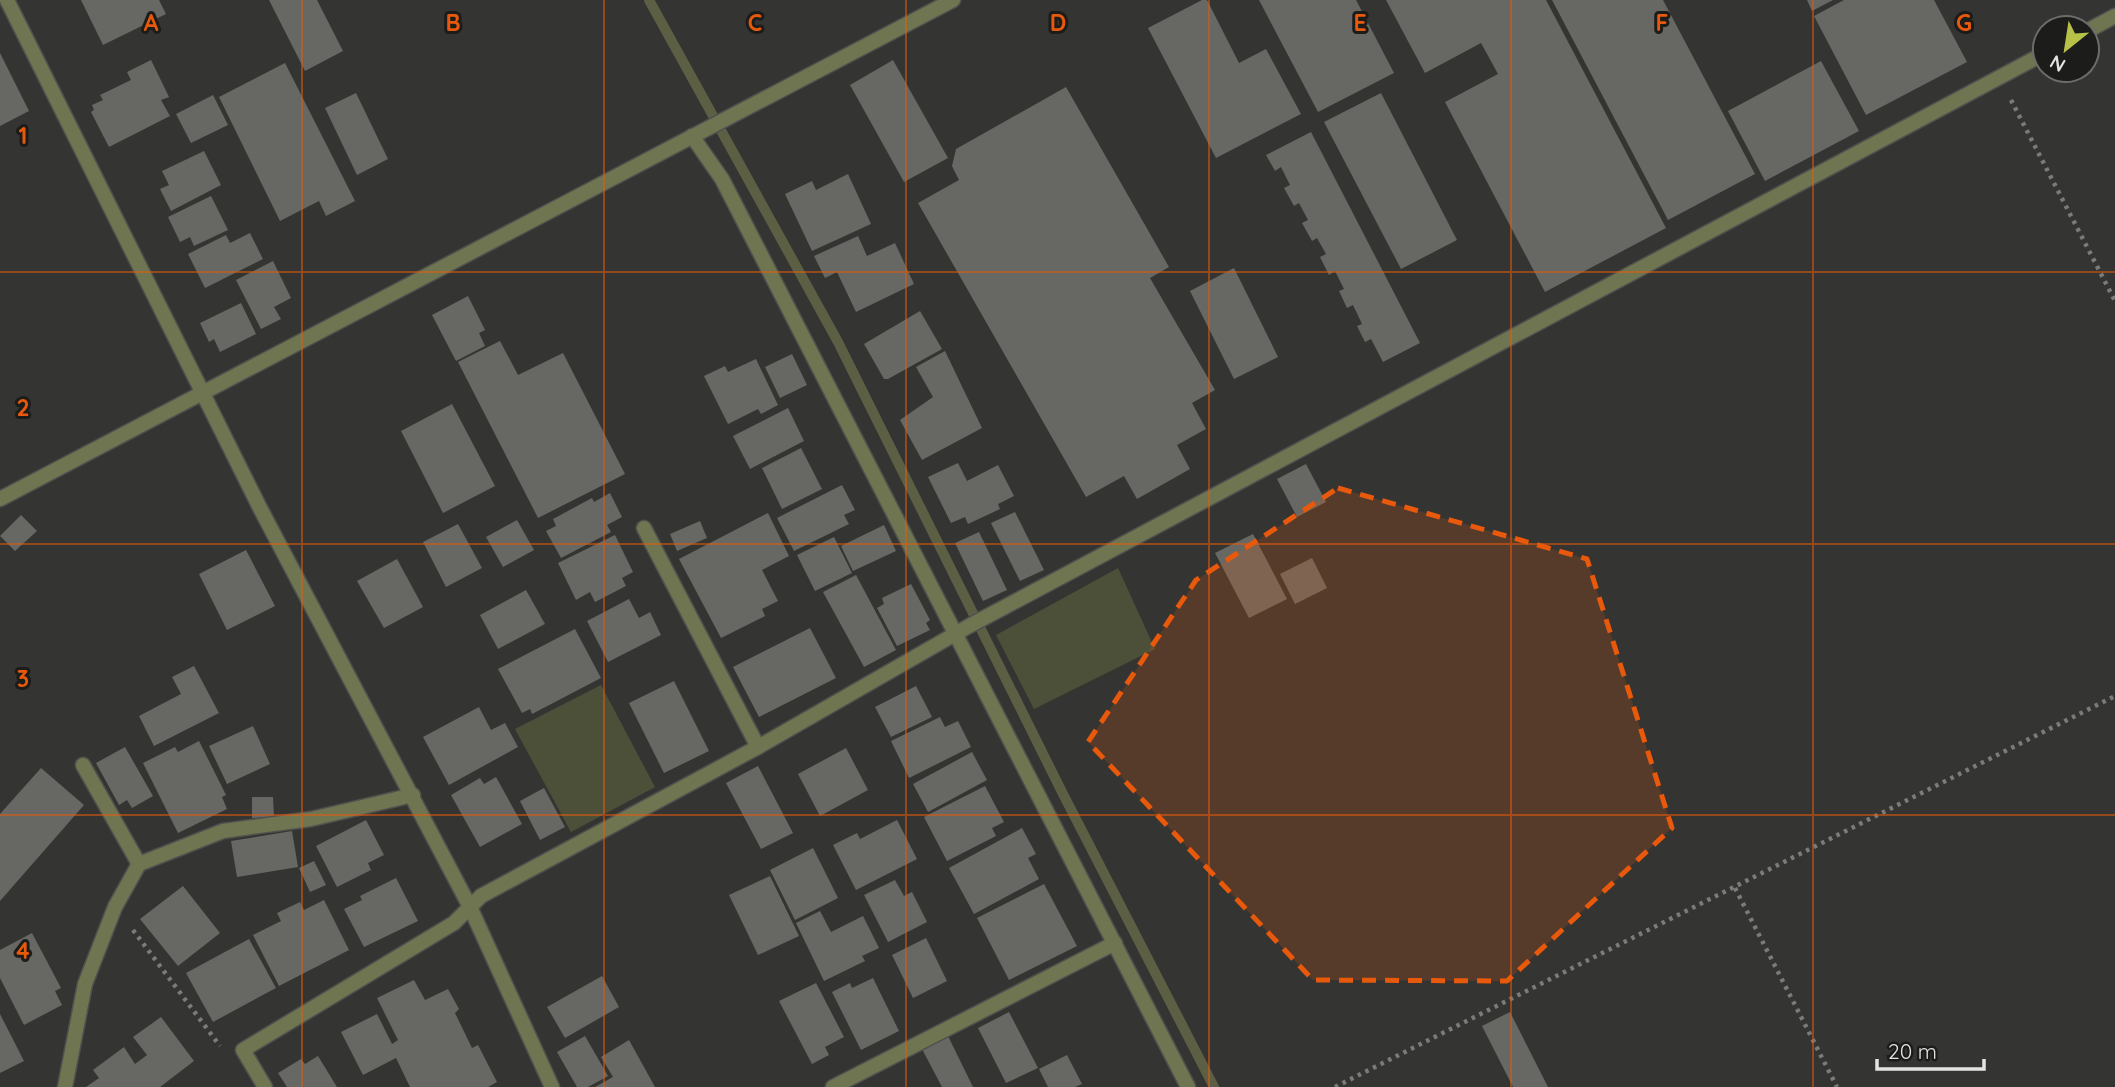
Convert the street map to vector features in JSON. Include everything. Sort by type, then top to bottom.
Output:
[{"type":"street","points":[[7,0],[203,393],[470,907],[552,1087]]},
{"type":"street","points":[[0,499],[953,0]]},
{"type":"street","points":[[265,1087],[243,1050],[454,923],[481,896],[758,747],[954,634],[2031,60]]},
{"type":"street","points":[[696,134],[722,179],[1188,1087]]},
{"type":"street","points":[[644,528],[758,747]]},
{"type":"street","points":[[83,765],[139,864]]},
{"type":"street","points":[[65,1087],[85,984],[111,917],[139,864],[223,831],[311,819],[414,796]]},
{"type":"street","points":[[833,1087],[1115,943]]},
{"type":"path","points":[[1999,77],[2115,301]]},
{"type":"path","points":[[1335,1087],[2115,696]]},
{"type":"path","points":[[1735,888],[1837,1087]]},
{"type":"path","points":[[111,917],[129,925],[227,1055],[243,1050]]},
{"type":"highlighted area","points":[[1338,488],[1587,559],[1672,828],[1507,981],[1313,980],[1088,742],[1196,580]]},
{"type":"green space","points":[[1118,568],[1155,649],[1034,709],[996,635]]},
{"type":"green space","points":[[601,685],[655,787],[571,832],[515,729]]},
{"type":"building","points":[[81,0],[159,0],[166,14],[103,45]]},
{"type":"building","points":[[269,0],[317,0],[343,51],[305,71]]},
{"type":"building","points":[[1202,0],[1207,0],[1239,63],[1266,49],[1301,114],[1216,158],[1148,28]]},
{"type":"building","points":[[1259,0],[1356,0],[1394,73],[1318,112]]},
{"type":"building","points":[[1386,0],[1546,0],[1666,228],[1545,292],[1445,102],[1498,74],[1481,43],[1425,73]]},
{"type":"building","points":[[1552,0],[1663,0],[1755,174],[1668,220]]},
{"type":"building","points":[[1807,0],[1833,0],[1812,11]]},
{"type":"building","points":[[1844,0],[1934,0],[1967,62],[1866,115],[1814,16]]},
{"type":"building","points":[[0,53],[29,111],[0,126]]},
{"type":"building","points":[[151,60],[169,97],[161,100],[170,116],[109,147],[91,112],[94,110],[92,105],[103,100],[100,95],[131,80],[127,72]]},
{"type":"building","points":[[893,60],[948,158],[904,182],[850,85]]},
{"type":"building","points":[[1821,61],[1859,131],[1765,181],[1728,111]]},
{"type":"building","points":[[285,63],[355,201],[326,216],[319,201],[280,221],[219,97]]},
{"type":"building","points":[[1066,87],[1169,267],[1150,278],[1215,390],[1192,403],[1206,429],[1177,445],[1190,469],[1137,499],[1124,476],[1086,497],[918,203],[959,180],[952,166],[956,149]]},
{"type":"building","points":[[356,93],[388,159],[357,175],[325,108]]},
{"type":"building","points":[[1381,93],[1457,240],[1401,269],[1324,122]]},
{"type":"building","points":[[213,95],[228,125],[191,143],[176,114]]},
{"type":"building","points":[[1311,132],[1420,343],[1383,362],[1371,339],[1365,342],[1357,326],[1362,324],[1353,305],[1347,308],[1339,291],[1344,289],[1335,271],[1329,275],[1320,257],[1326,254],[1317,238],[1312,241],[1302,223],[1308,220],[1299,203],[1294,206],[1284,188],[1290,185],[1281,167],[1275,171],[1266,155]]},
{"type":"building","points":[[204,151],[221,185],[171,211],[160,189],[169,185],[162,171]]},
{"type":"building","points":[[848,174],[871,224],[812,251],[785,194],[812,181],[816,190]]},
{"type":"building","points":[[211,196],[228,230],[194,246],[190,237],[180,242],[168,217]]},
{"type":"building","points":[[250,233],[263,259],[205,288],[188,254],[226,235],[230,243]]},
{"type":"building","points":[[858,236],[867,256],[895,243],[914,284],[856,312],[837,272],[825,278],[814,256]]},
{"type":"building","points":[[273,261],[291,298],[274,307],[281,319],[261,329],[236,280]]},
{"type":"building","points":[[1234,268],[1278,357],[1234,379],[1190,291]]},
{"type":"building","points":[[468,296],[485,330],[479,333],[485,346],[456,361],[432,315]]},
{"type":"building","points":[[241,303],[256,334],[220,352],[214,339],[209,342],[200,323]]},
{"type":"building","points":[[920,311],[942,349],[884,379],[864,344]]},
{"type":"building","points":[[500,341],[518,375],[563,353],[625,474],[538,518],[458,362]]},
{"type":"building","points":[[945,351],[982,428],[922,460],[900,420],[933,397],[916,367]]},
{"type":"building","points":[[792,354],[807,385],[780,398],[765,367]]},
{"type":"building","points":[[756,359],[778,405],[761,414],[758,409],[728,424],[704,376],[725,366],[728,372]]},
{"type":"building","points":[[452,404],[495,486],[443,513],[401,431]]},
{"type":"building","points":[[788,408],[804,441],[750,469],[733,436]]},
{"type":"building","points":[[801,448],[822,489],[782,509],[762,468]]},
{"type":"building","points":[[958,463],[967,481],[998,465],[1014,496],[998,504],[1000,509],[968,524],[965,517],[951,523],[928,477]]},
{"type":"building","points":[[1306,464],[1326,502],[1297,517],[1277,479]]},
{"type":"building","points":[[842,485],[855,510],[844,515],[849,524],[794,551],[777,518]]},
{"type":"building","points":[[610,493],[622,517],[607,525],[611,532],[561,558],[546,531],[556,526],[553,519],[592,498],[594,502]]},
{"type":"building","points":[[1015,512],[1044,570],[1020,581],[991,523]]},
{"type":"building","points":[[768,513],[789,556],[762,570],[778,601],[762,609],[765,616],[721,638],[679,559]]},
{"type":"building","points":[[21,515],[37,531],[15,551],[0,536]]},
{"type":"building","points":[[517,520],[534,550],[503,567],[486,537]]},
{"type":"building","points":[[700,521],[707,538],[677,551],[670,534]]},
{"type":"building","points":[[458,524],[482,568],[446,587],[423,542]]},
{"type":"building","points":[[884,525],[896,551],[853,571],[841,546]]},
{"type":"building","points":[[979,532],[1007,590],[983,601],[955,543]]},
{"type":"building","points":[[1253,534],[1287,599],[1249,618],[1215,553]]},
{"type":"building","points":[[615,535],[633,572],[622,578],[626,586],[595,602],[590,592],[576,600],[558,563]]},
{"type":"building","points":[[834,537],[852,573],[815,591],[797,555]]},
{"type":"building","points":[[246,550],[275,606],[227,630],[199,574]]},
{"type":"building","points":[[1312,558],[1327,588],[1295,604],[1280,574]]},
{"type":"building","points":[[397,559],[423,607],[384,628],[357,581]]},
{"type":"building","points":[[856,575],[896,650],[864,667],[823,592]]},
{"type":"building","points":[[911,584],[930,620],[926,623],[930,630],[897,646],[877,608],[884,604],[882,598]]},
{"type":"building","points":[[526,590],[545,624],[498,649],[480,615]]},
{"type":"building","points":[[629,599],[639,618],[650,612],[661,635],[608,662],[587,621]]},
{"type":"building","points":[[810,628],[836,678],[759,717],[733,667]]},
{"type":"building","points":[[575,629],[601,678],[532,714],[530,709],[522,713],[498,669]]},
{"type":"building","points":[[194,666],[219,713],[154,746],[139,716],[181,694],[172,677]]},
{"type":"building","points":[[674,681],[709,751],[664,773],[629,703]]},
{"type":"building","points":[[916,686],[932,717],[891,737],[875,707]]},
{"type":"building","points":[[479,707],[491,730],[505,723],[518,747],[449,785],[423,737]]},
{"type":"building","points":[[940,717],[945,727],[958,721],[971,747],[909,778],[891,741]]},
{"type":"building","points":[[253,726],[270,764],[227,784],[209,746]]},
{"type":"building","points":[[199,741],[226,795],[222,797],[227,809],[178,833],[143,763],[175,747],[178,752]]},
{"type":"building","points":[[125,747],[153,796],[132,808],[127,800],[119,805],[96,763]]},
{"type":"building","points":[[846,748],[868,790],[820,816],[798,774]]},
{"type":"building","points":[[972,752],[987,780],[928,812],[913,784]]},
{"type":"building","points":[[758,766],[793,833],[761,849],[726,783]]},
{"type":"building","points":[[41,768],[84,805],[0,901],[0,814]]},
{"type":"building","points":[[496,777],[522,824],[480,847],[451,795],[480,778],[484,784]]},
{"type":"building","points":[[985,786],[1004,822],[992,828],[996,836],[947,861],[924,817]]},
{"type":"building","points":[[544,788],[565,827],[540,840],[520,801]]},
{"type":"building","points":[[252,797],[273,797],[274,817],[252,818]]},
{"type":"building","points":[[366,820],[384,855],[368,863],[371,870],[337,887],[316,846]]},
{"type":"building","points":[[897,820],[917,859],[856,890],[833,845],[857,833],[860,839]]},
{"type":"building","points":[[1022,828],[1036,854],[1028,858],[1039,879],[974,914],[949,868]]},
{"type":"building","points":[[292,831],[298,867],[237,877],[231,841]]},
{"type":"building","points":[[813,848],[838,898],[795,920],[770,870]]},
{"type":"building","points":[[314,861],[326,885],[310,892],[299,868]]},
{"type":"building","points":[[770,876],[799,936],[758,955],[729,895]]},
{"type":"building","points":[[396,878],[418,921],[364,947],[344,909],[362,900],[360,896]]},
{"type":"building","points":[[895,880],[904,896],[912,892],[927,922],[888,942],[864,895]]},
{"type":"building","points":[[1044,884],[1077,946],[1009,980],[977,918]]},
{"type":"building","points":[[183,886],[220,933],[178,966],[140,919]]},
{"type":"building","points":[[324,900],[349,950],[279,986],[253,935],[281,921],[277,913],[300,902],[304,910]]},
{"type":"building","points":[[820,911],[831,932],[863,916],[879,948],[862,956],[865,961],[824,981],[796,923]]},
{"type":"building","points":[[32,933],[61,988],[55,991],[62,1005],[24,1025],[0,978],[0,950]]},
{"type":"building","points":[[926,938],[947,981],[913,998],[892,955]]},
{"type":"building","points":[[249,939],[276,988],[213,1022],[186,973]]},
{"type":"building","points":[[602,976],[619,1007],[565,1038],[547,1007]]},
{"type":"building","points":[[873,978],[899,1031],[861,1050],[832,992],[850,983],[852,988]]},
{"type":"building","points":[[414,980],[425,1000],[448,989],[459,1009],[455,1013],[472,1048],[478,1045],[497,1082],[488,1087],[410,1087],[396,1058],[363,1075],[341,1032],[377,1014],[392,1044],[398,1040],[377,998]]},
{"type":"building","points":[[816,983],[844,1037],[825,1047],[829,1055],[812,1064],[779,1001]]},
{"type":"building","points":[[1009,1012],[1038,1068],[1006,1083],[978,1028]]},
{"type":"building","points":[[1510,1012],[1548,1087],[1513,1087],[1482,1026]]},
{"type":"building","points":[[0,1014],[24,1061],[0,1073]]},
{"type":"building","points":[[161,1017],[194,1061],[160,1087],[86,1087],[99,1078],[93,1070],[124,1047],[135,1064],[147,1055],[133,1037]]},
{"type":"building","points":[[585,1036],[608,1076],[588,1087],[577,1087],[557,1052]]},
{"type":"building","points":[[948,1036],[973,1087],[942,1087],[922,1049]]},
{"type":"building","points":[[629,1040],[655,1087],[595,1087],[613,1077],[601,1057]]},
{"type":"building","points":[[1067,1055],[1082,1084],[1075,1087],[1048,1087],[1039,1069]]},
{"type":"building","points":[[318,1056],[337,1087],[287,1087],[278,1073],[301,1059],[305,1064]]},
{"type":"waterway","points":[[649,0],[838,342],[1063,794],[1214,1087]]}]
